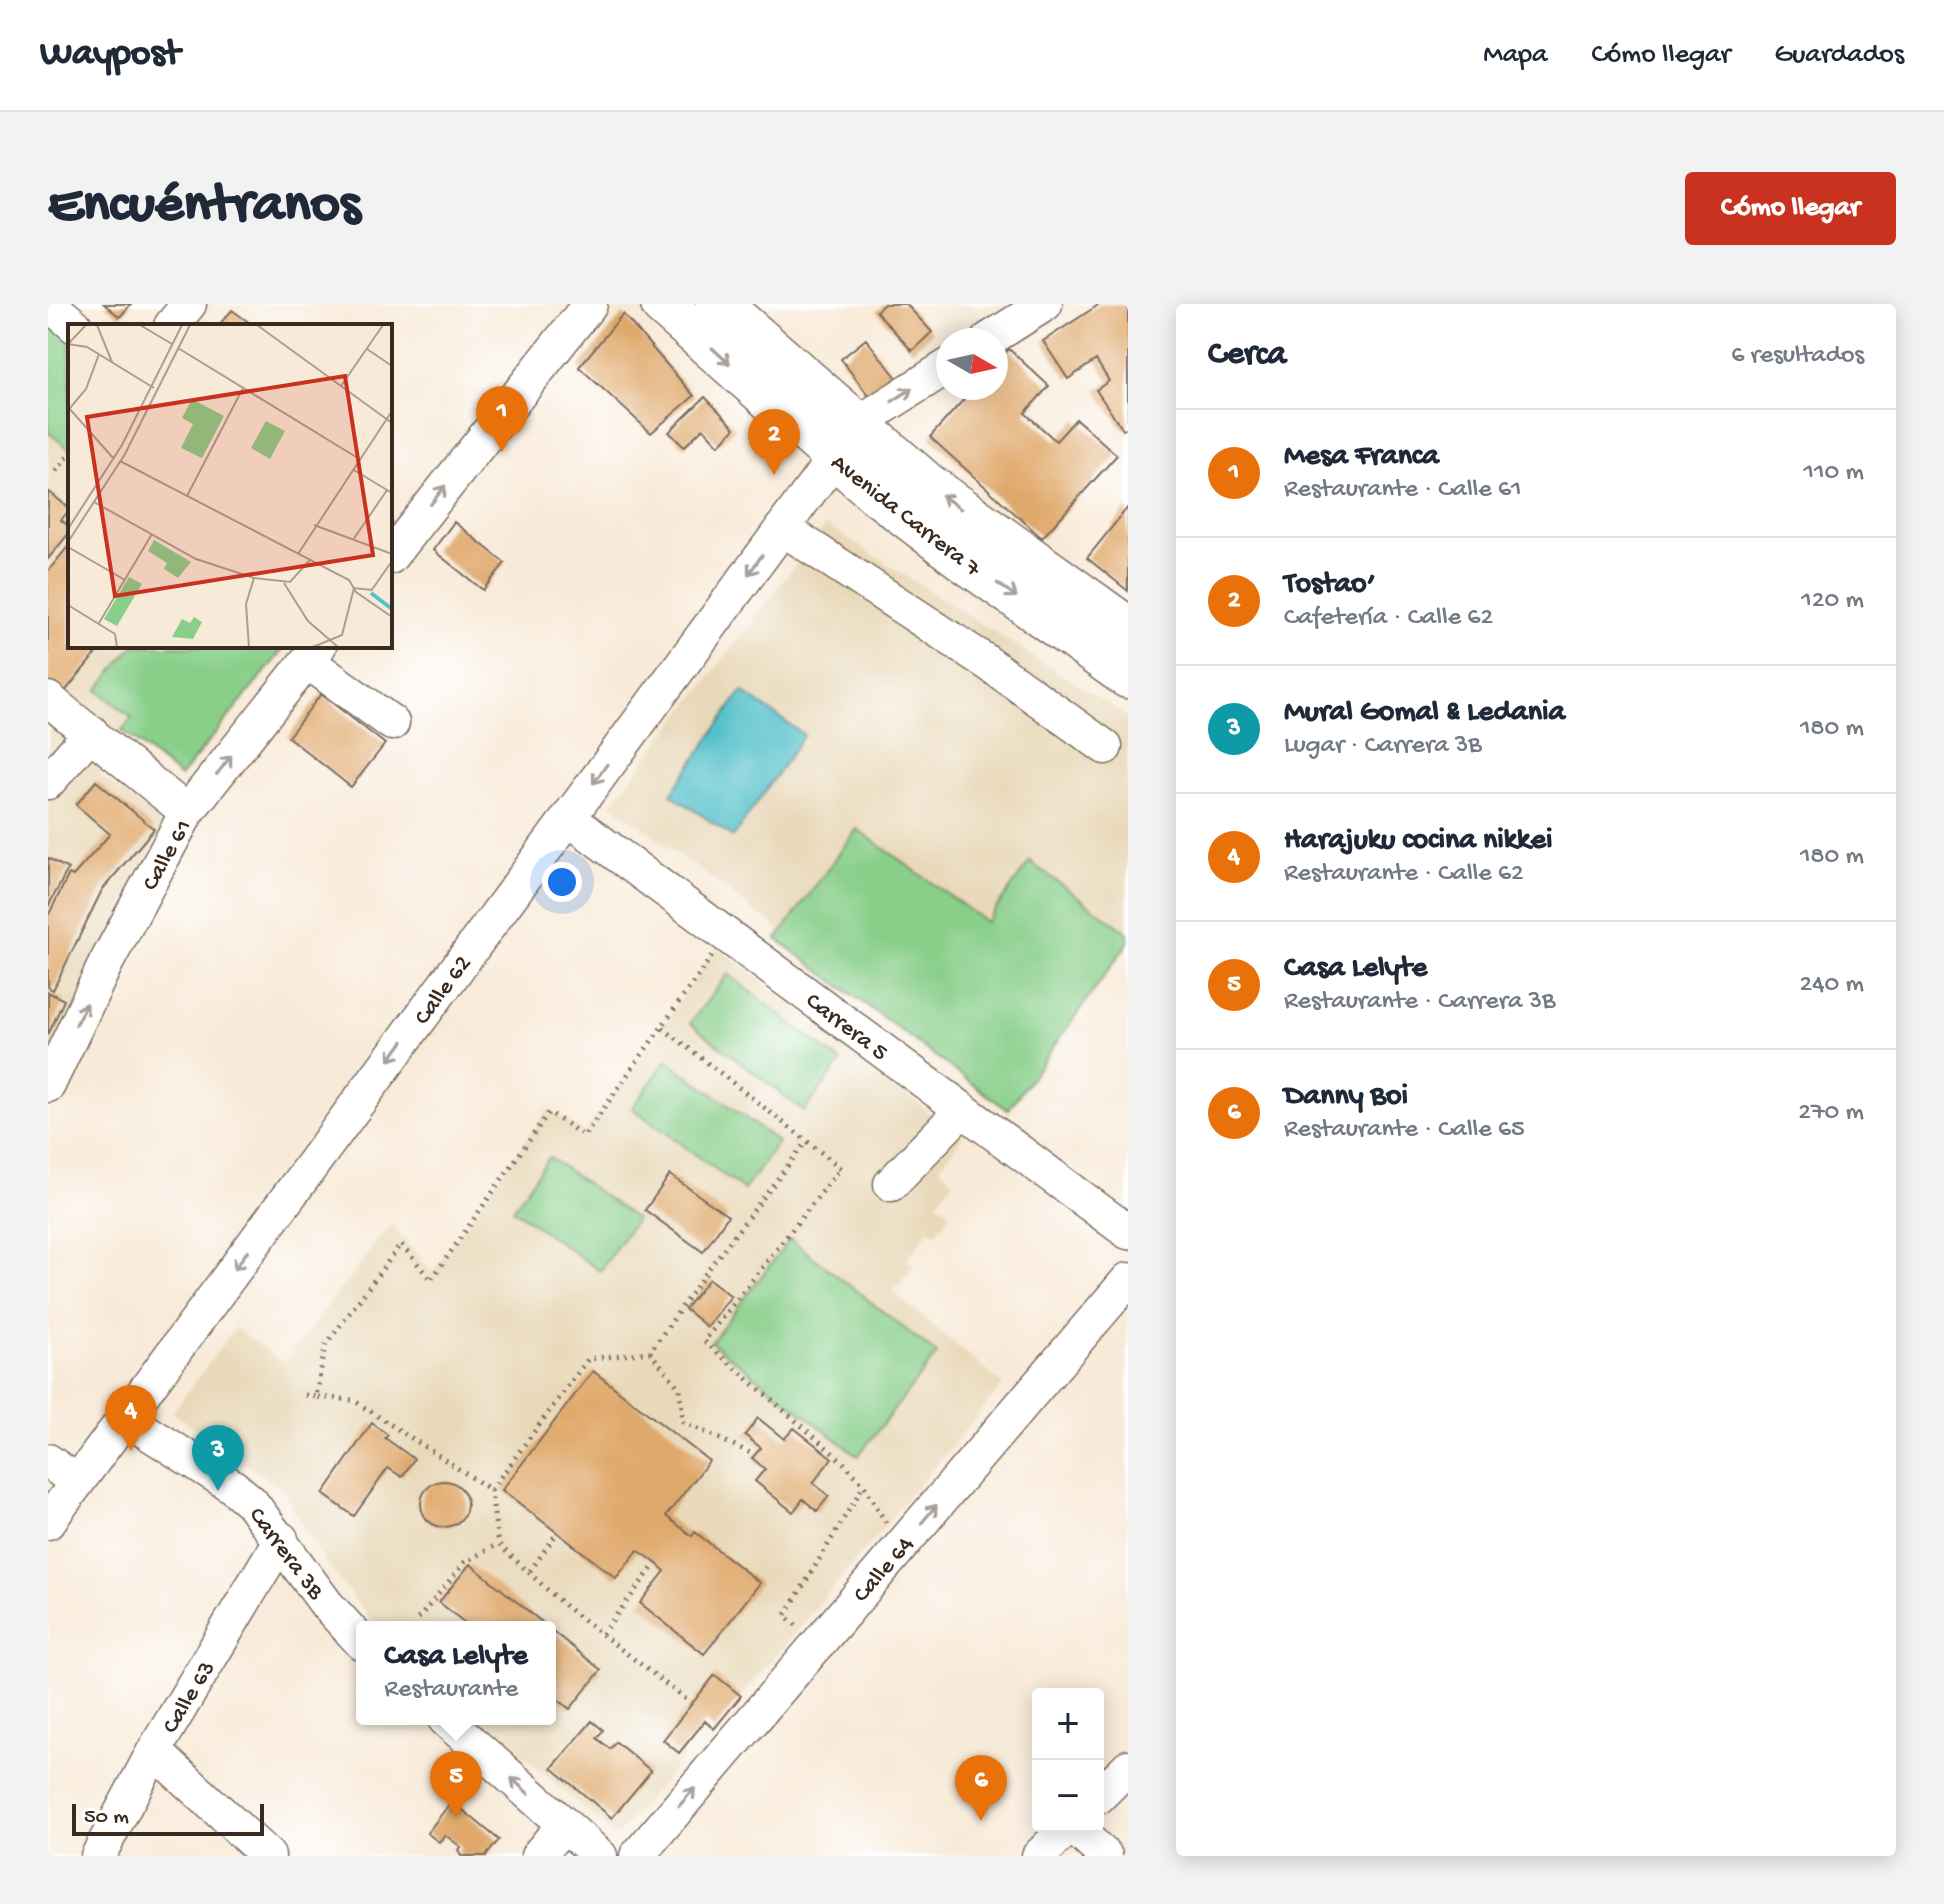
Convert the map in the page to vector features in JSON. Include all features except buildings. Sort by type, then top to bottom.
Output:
[{"type":"main road","name":"Avenida Carrera 7","points":[[663,304],[846,441],[927,485],[1128,629]]},
{"type":"main road","name":"Avenida Carrera 7","points":[[718,304],[932,535],[1128,676]]},
{"type":"street","points":[[49,304],[73,324]]},
{"type":"street","points":[[173,324],[189,304]]},
{"type":"street","points":[[392,554],[590,304]]},
{"type":"street","points":[[1007,328],[1045,304]]},
{"type":"street","name":"Calle 62","points":[[48,1522],[846,441],[936,375]]},
{"type":"street","points":[[782,528],[985,661],[1105,747]]},
{"type":"street","points":[[313,654],[392,723]]},
{"type":"street","name":"Calle 61","points":[[48,1085],[106,963],[187,812],[313,654]]},
{"type":"street","points":[[48,699],[187,812]]},
{"type":"street","points":[[48,782],[91,732]]},
{"type":"street","name":"Carrera 5","points":[[568,818],[1128,1232]]},
{"type":"street","points":[[891,1184],[962,1110]]},
{"type":"street","name":"Calle 64","points":[[637,1856],[1128,1280]]},
{"type":"street","name":"Carrera 3B","points":[[125,1418],[232,1486],[251,1502],[327,1605],[356,1636]]},
{"type":"street","points":[[48,1461],[77,1482]]},
{"type":"street","name":"Calle 63","points":[[98,1856],[154,1751],[281,1539]]},
{"type":"street","points":[[452,1725],[600,1856]]},
{"type":"street","points":[[154,1751],[268,1856]]},
{"type":"street","points":[[1104,1791],[1128,1767]]},
{"type":"street","points":[[538,1856],[564,1824]]},
{"type":"street","points":[[1039,1856],[1065,1832]]},
{"type":"street","points":[[1078,1832],[1105,1856]]},
{"type":"path","points":[[56,471],[68,456]]},
{"type":"path","points":[[316,1397],[325,1346],[401,1244],[431,1280],[549,1112],[584,1136],[727,935]]},
{"type":"path","points":[[663,1028],[841,1168],[704,1341],[842,1461],[864,1485],[899,1549]]},
{"type":"path","points":[[692,1704],[564,1605],[498,1544],[491,1490],[588,1359],[650,1352],[710,1267],[806,1142]]},
{"type":"path","points":[[650,1352],[680,1389],[683,1422],[755,1455]]},
{"type":"path","points":[[305,1395],[353,1400],[491,1490]]},
{"type":"path","points":[[817,1644],[785,1616],[864,1485]]},
{"type":"path","points":[[530,1571],[557,1533]]},
{"type":"path","points":[[418,1619],[465,1562],[498,1544]]},
{"type":"path","points":[[602,1634],[656,1563]]},
{"type":"shaded area","points":[[48,432],[68,448],[68,648],[188,648],[123,731],[130,736],[99,775],[164,823],[48,1064]]},
{"type":"shaded area","points":[[826,525],[1128,717],[1128,938],[1013,1105],[612,804]]},
{"type":"shaded area","points":[[717,946],[962,1138],[940,1167],[954,1181],[937,1202],[951,1213],[936,1233],[929,1229],[907,1260],[914,1266],[893,1292],[1003,1385],[714,1729],[704,1722],[680,1753],[684,1757],[616,1837],[489,1725],[556,1725],[556,1621],[372,1621],[324,1561],[281,1488],[172,1412],[235,1328],[284,1363],[391,1224],[432,1273],[548,1109],[584,1132],[658,1033]]},
{"type":"green space","points":[[48,320],[68,336],[68,448],[48,432]]},
{"type":"green space","points":[[131,648],[284,648],[180,777],[122,730],[132,718],[98,690]]},
{"type":"green space","points":[[857,829],[986,922],[1030,862],[1128,933],[1128,943],[1008,1110],[777,939]]},
{"type":"green space","points":[[728,974],[841,1062],[804,1111],[690,1023]]},
{"type":"green space","points":[[667,1060],[778,1142],[744,1190],[632,1108]]},
{"type":"green space","points":[[549,1157],[636,1219],[600,1271],[513,1209]]},
{"type":"green space","points":[[790,1239],[937,1354],[858,1456],[711,1342]]},
{"type":"water","points":[[742,691],[804,735],[733,837],[671,794]]},
{"type":"place","name":"Mesa Franca","points":[[502,452]]},
{"type":"place","name":"Tostao’","points":[[774,475]]},
{"type":"place","name":"Harajuku cocina nikkei","points":[[131,1451]]},
{"type":"place","name":"Mural Gomal & Ledania","points":[[218,1491]]},
{"type":"place","name":"Casa Lelyte","points":[[456,1817]]},
{"type":"place","name":"Danny Boi","points":[[981,1821]]}]
